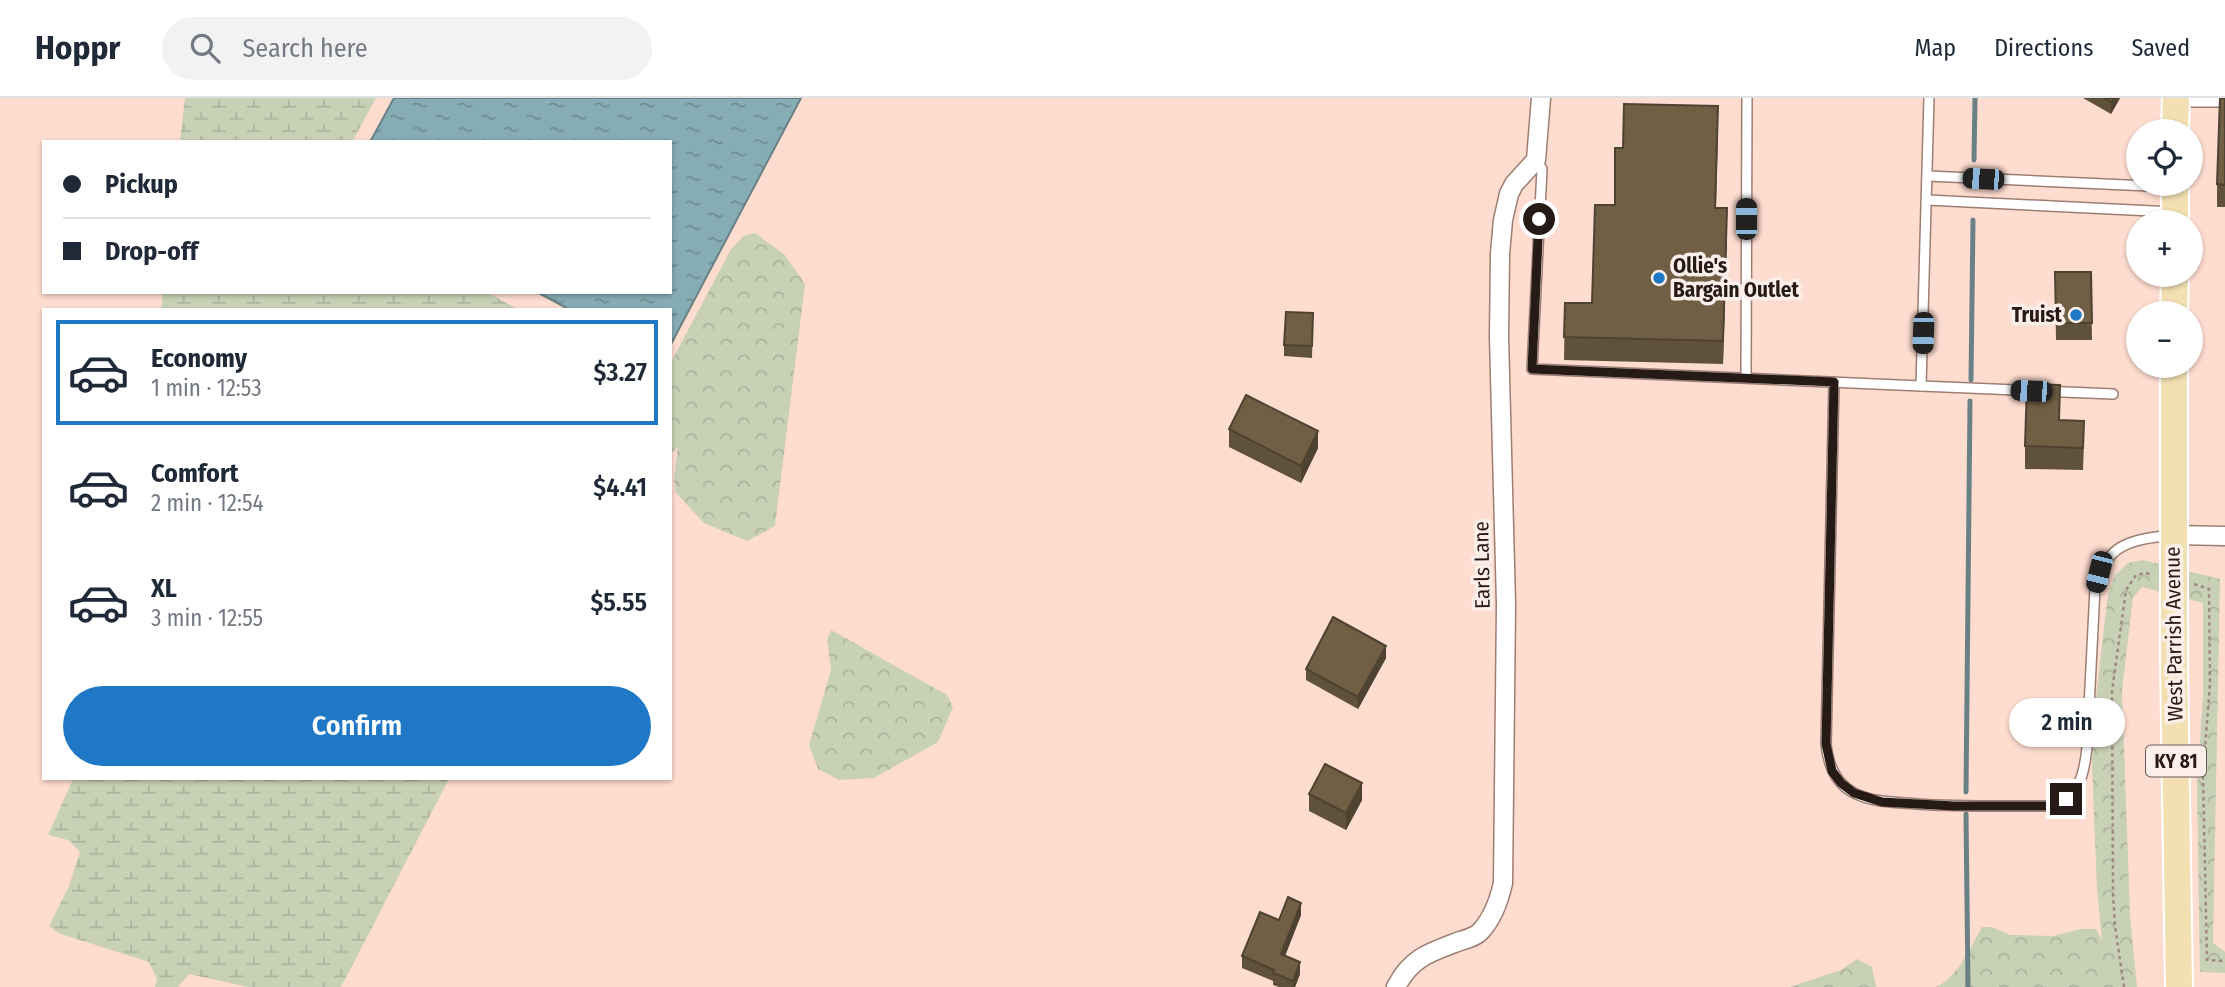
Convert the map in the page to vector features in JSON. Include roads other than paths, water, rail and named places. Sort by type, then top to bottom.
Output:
[{"type":"main road","points":[[2175,119],[2176,100]]},
{"type":"main road","name":"West Parrish Avenue","points":[[2174,378],[2173,535],[2179,987]]},
{"type":"street","points":[[1536,160],[1541,98]]},
{"type":"street","name":"Earls Lane","points":[[1396,987],[1411,964],[1423,956],[1478,934],[1492,916],[1503,883],[1506,604],[1499,337],[1500,254],[1508,194],[1536,160]]},
{"type":"street","points":[[2173,535],[2225,536]]},
{"type":"lane","points":[[1746,378],[1747,98]]},
{"type":"lane","points":[[1921,386],[1929,98]]},
{"type":"lane","points":[[2176,100],[2225,102]]},
{"type":"lane","points":[[1536,160],[1542,169],[1532,369],[2113,394]]},
{"type":"lane","points":[[1928,176],[2175,202]]},
{"type":"lane","points":[[1927,200],[2175,202]]},
{"type":"lane","points":[[1834,382],[1826,744],[1832,771],[1841,783],[1854,793],[1882,802],[1954,806],[2046,806],[2058,803],[2074,793],[2085,763],[2087,747],[2095,588],[2099,572],[2115,550],[2126,543],[2173,535]]},
{"type":"water","points":[[394,98],[801,98],[672,342],[672,308],[566,308],[541,294],[672,294],[672,140],[371,140]]},
{"type":"waterway","points":[[1974,160],[1975,98]]},
{"type":"waterway","points":[[1971,380],[1973,220]]},
{"type":"waterway","points":[[1966,792],[1970,401]]},
{"type":"waterway","points":[[1966,814],[1968,987]]},
{"type":"place","name":"Ollie's Bargain Outlet","points":[[1659,278]]},
{"type":"place","name":"Truist","points":[[2076,315]]}]
